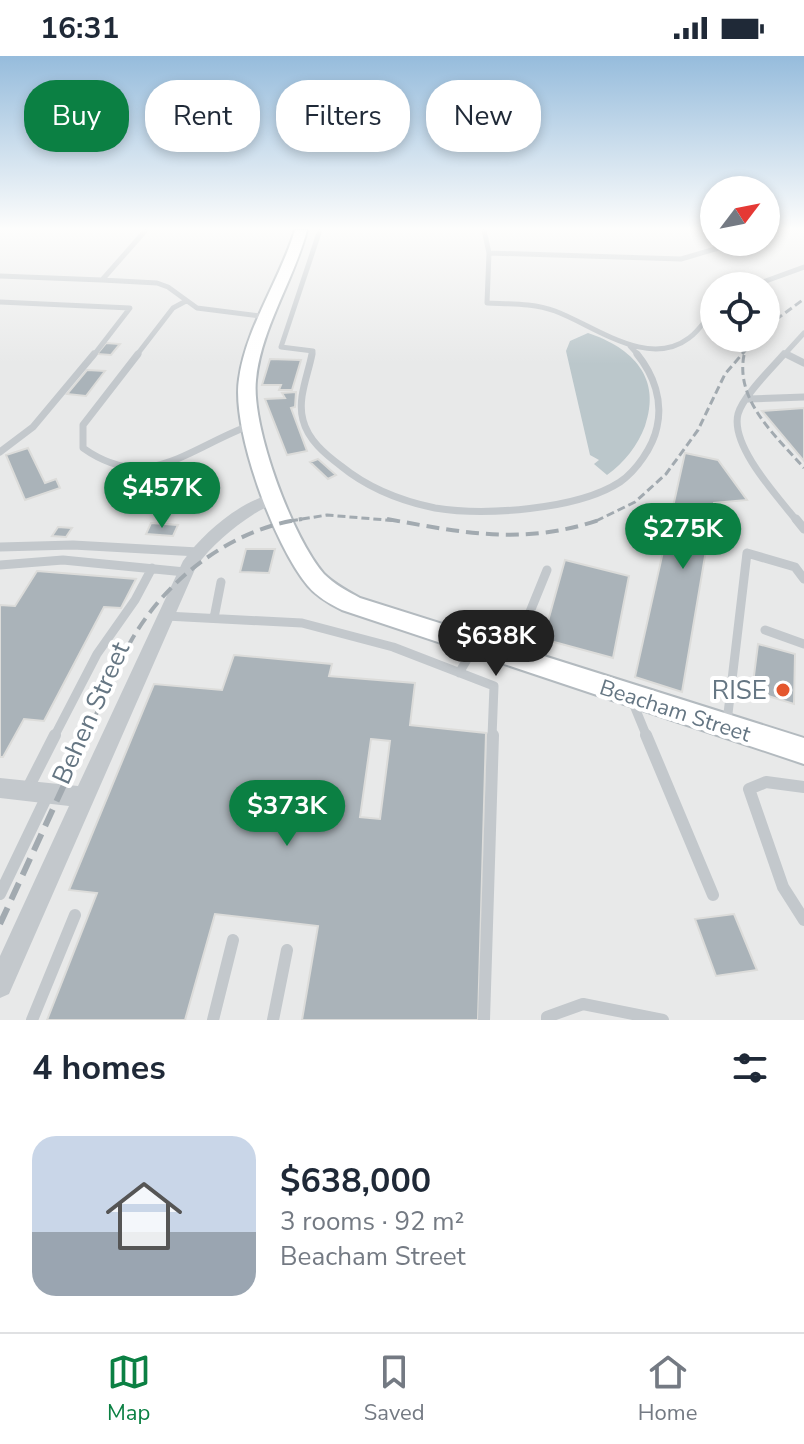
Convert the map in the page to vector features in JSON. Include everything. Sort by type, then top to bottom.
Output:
[{"type":"main road","name":"Beacham Street","points":[[284,275],[247,382],[246,399],[274,498],[307,569],[328,591],[351,604],[804,751]]},
{"type":"street","name":"Behen Street","points":[[0,985],[185,572],[199,552],[251,507],[274,498]]},
{"type":"street","points":[[0,788],[84,797]]},
{"type":"lane","points":[[102,280],[106,275]]},
{"type":"lane","points":[[305,275],[281,347],[313,351],[301,413],[317,445],[351,475],[390,494],[423,504],[474,512],[572,498],[621,480],[646,454],[657,435],[661,415],[659,394],[650,370],[630,346]]},
{"type":"lane","points":[[488,275],[487,303],[530,305],[553,310],[630,346],[651,349],[680,344],[700,326]]},
{"type":"lane","points":[[0,276],[157,283],[168,287],[197,308],[269,317]]},
{"type":"lane","points":[[186,301],[173,308],[83,425],[83,448],[111,469],[148,471],[231,430],[252,425]]},
{"type":"lane","points":[[0,302],[130,308],[36,424],[15,445],[0,452]]},
{"type":"lane","points":[[804,333],[784,353],[738,412],[737,433],[757,467],[804,529]]},
{"type":"lane","points":[[784,353],[804,363]]},
{"type":"lane","points":[[749,399],[804,397]]},
{"type":"lane","points":[[0,547],[73,545],[199,552]]},
{"type":"lane","points":[[727,727],[747,553],[795,567],[804,579]]},
{"type":"lane","points":[[0,565],[63,560],[185,572]]},
{"type":"lane","points":[[0,894],[38,792],[97,654],[135,600],[152,568]]},
{"type":"lane","points":[[511,657],[547,570]]},
{"type":"lane","points":[[214,618],[221,582]]},
{"type":"lane","points":[[166,616],[302,623],[393,647],[494,686],[484,1020]]},
{"type":"lane","points":[[765,630],[804,644]]},
{"type":"lane","points":[[459,673],[475,645]]},
{"type":"lane","points":[[631,697],[713,895]]},
{"type":"lane","points":[[804,744],[804,751]]},
{"type":"lane","points":[[804,787],[766,782],[749,789],[783,887],[804,920]]},
{"type":"lane","points":[[32,1020],[75,915]]},
{"type":"lane","points":[[213,1020],[233,940]]},
{"type":"lane","points":[[273,1020],[287,950]]},
{"type":"lane","points":[[547,1020],[547,1017],[583,1004],[663,1020]]},
{"type":"shaded area","points":[[0,275],[700,275],[700,352],[780,352],[780,275],[804,275],[804,1020],[0,1020]]},
{"type":"shaded area","points":[[588,333],[604,339],[630,356],[640,367],[650,393],[645,426],[638,440],[625,459],[607,475],[594,464],[599,460],[590,455],[566,351],[570,341]]},
{"type":"building","points":[[106,343],[120,344],[111,355],[97,354]]},
{"type":"building","points":[[270,359],[301,360],[292,390],[279,390],[281,385],[262,385]]},
{"type":"building","points":[[87,370],[105,371],[86,396],[67,394]]},
{"type":"building","points":[[296,392],[295,407],[291,408],[307,451],[287,455],[265,399],[285,398],[282,393]]},
{"type":"building","points":[[804,408],[804,461],[762,411]]},
{"type":"building","points":[[28,448],[45,483],[56,479],[60,488],[25,500],[6,455]]},
{"type":"building","points":[[685,453],[718,460],[747,500],[714,503],[682,692],[635,677]]},
{"type":"building","points":[[318,459],[336,475],[328,479],[310,462]]},
{"type":"building","points":[[151,523],[178,525],[173,536],[146,534]]},
{"type":"building","points":[[58,527],[72,528],[66,537],[52,536]]},
{"type":"building","points":[[246,549],[275,549],[269,573],[240,572]]},
{"type":"building","points":[[565,560],[629,576],[613,658],[543,639]]},
{"type":"building","points":[[37,571],[136,579],[121,608],[104,607],[44,721],[24,719],[3,757],[0,757],[0,605],[15,606]]},
{"type":"building","points":[[758,644],[795,654],[794,704],[752,691]]},
{"type":"building","points":[[234,655],[332,664],[329,676],[415,683],[410,725],[486,733],[478,1020],[302,1020],[318,926],[215,914],[185,1020],[47,1020],[97,893],[69,890],[154,684],[222,690]],"holes":[[[371,739],[390,741],[380,819],[360,817]]]},
{"type":"building","points":[[734,914],[757,970],[716,976],[695,919]]},
{"type":"railway","points":[[780,317],[804,299]]},
{"type":"railway","points":[[597,520],[635,502],[666,474],[698,430],[725,374],[744,352]]},
{"type":"railway","points":[[744,355],[743,372],[752,403],[770,430],[804,468]]},
{"type":"railway","points":[[301,519],[327,515],[398,521]]},
{"type":"railway","points":[[86,737],[125,652],[162,597],[203,560],[226,546],[250,534],[301,519]]},
{"type":"railway","points":[[290,521],[301,519]]},
{"type":"railway","points":[[387,519],[443,529],[520,535],[597,520]]},
{"type":"railway","points":[[597,520],[602,519]]},
{"type":"railway","points":[[0,924],[87,735]]},
{"type":"place","name":"RISE","points":[[783,690]]}]
